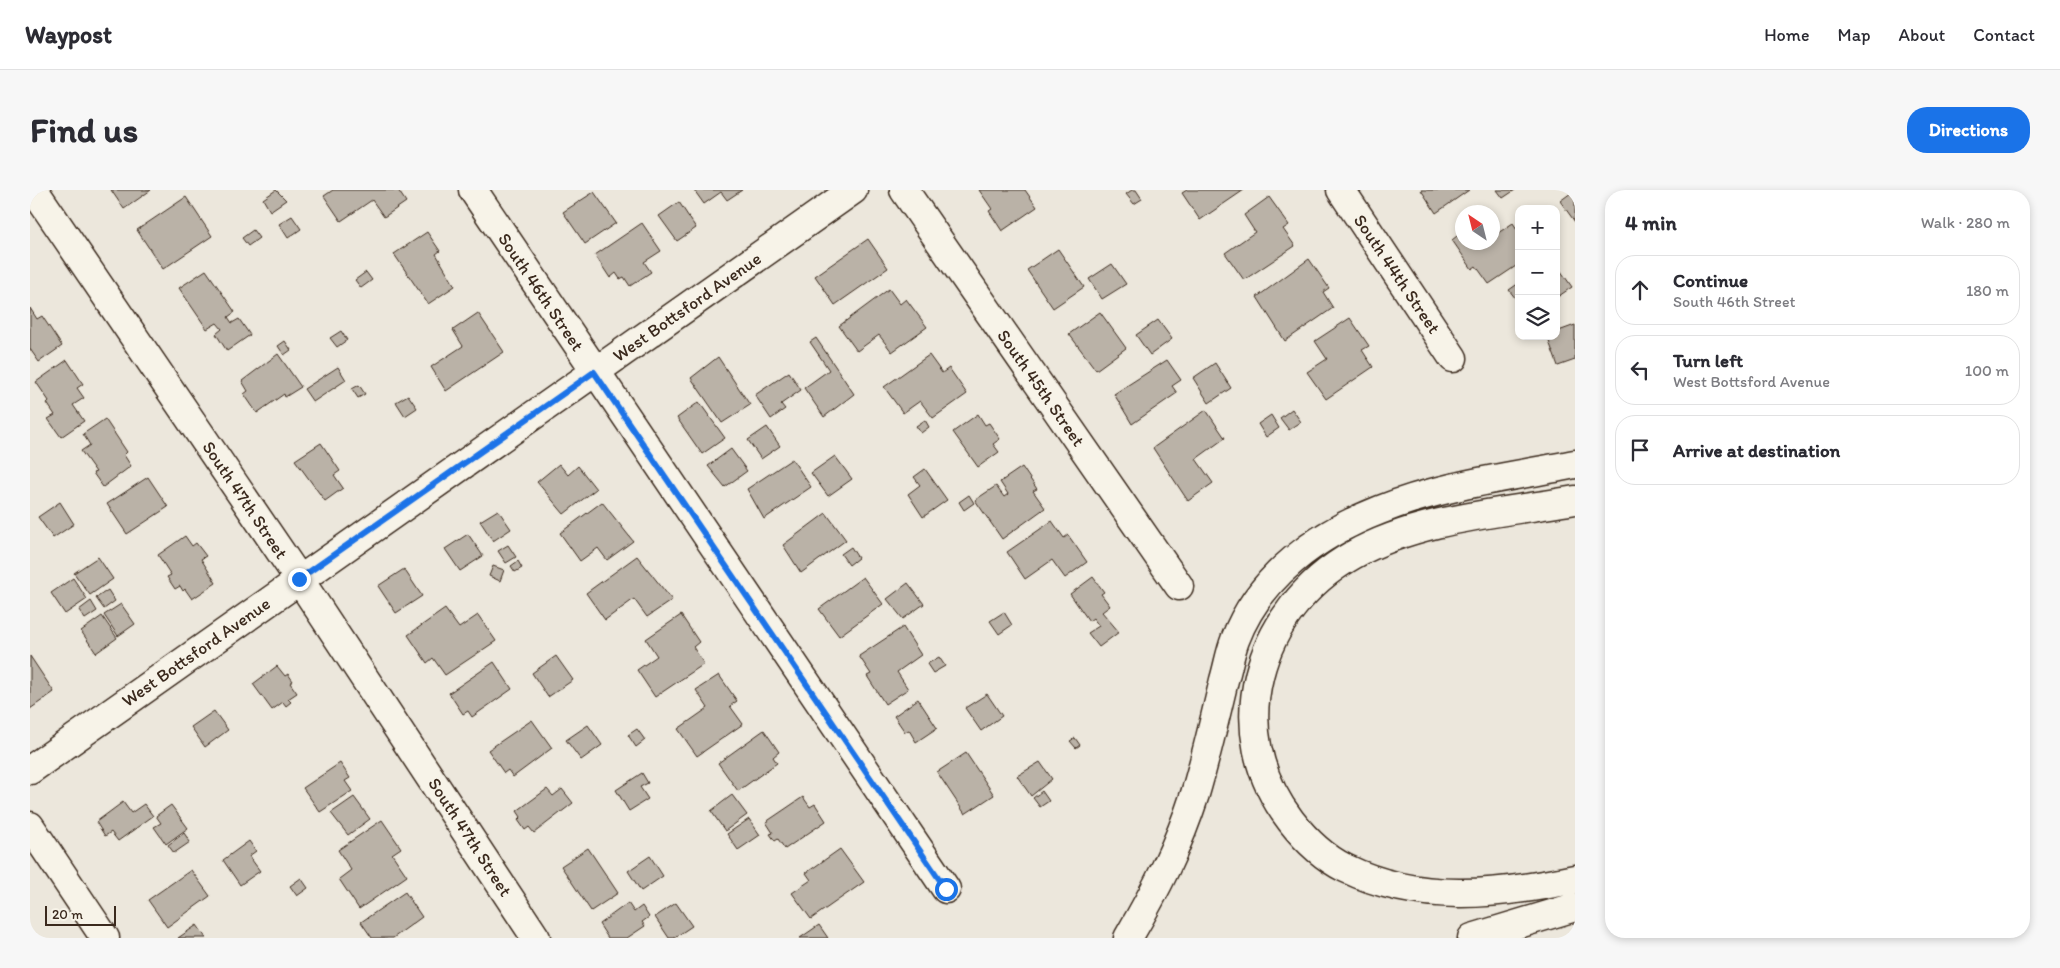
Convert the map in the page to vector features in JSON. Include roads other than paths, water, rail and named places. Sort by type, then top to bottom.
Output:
[{"type":"main road","name":"South 47th Street","points":[[34,190],[299,579],[536,938]]},
{"type":"main road","name":"South 46th Street","points":[[473,190],[594,372],[946,889]]},
{"type":"main road","name":"West Bottsford Avenue","points":[[30,770],[853,190]]},
{"type":"main road","name":"South 45th Street","points":[[904,190],[1179,586]]},
{"type":"main road","name":"South 44th Street","points":[[1341,190],[1453,358]]},
{"type":"main road","points":[[1128,938],[1155,891],[1176,848],[1195,792],[1235,640],[1253,606],[1276,575],[1302,551],[1354,520],[1381,509],[1434,493],[1575,464]]},
{"type":"main road","points":[[1575,500],[1437,524],[1398,535],[1345,561],[1323,576],[1297,600],[1277,630],[1260,672],[1254,697],[1253,724],[1261,768],[1272,793],[1301,833],[1344,867],[1396,887],[1427,892],[1493,894],[1575,879]]},
{"type":"main road","points":[[30,826],[105,938]]},
{"type":"main road","points":[[1472,938],[1575,907]]}]
